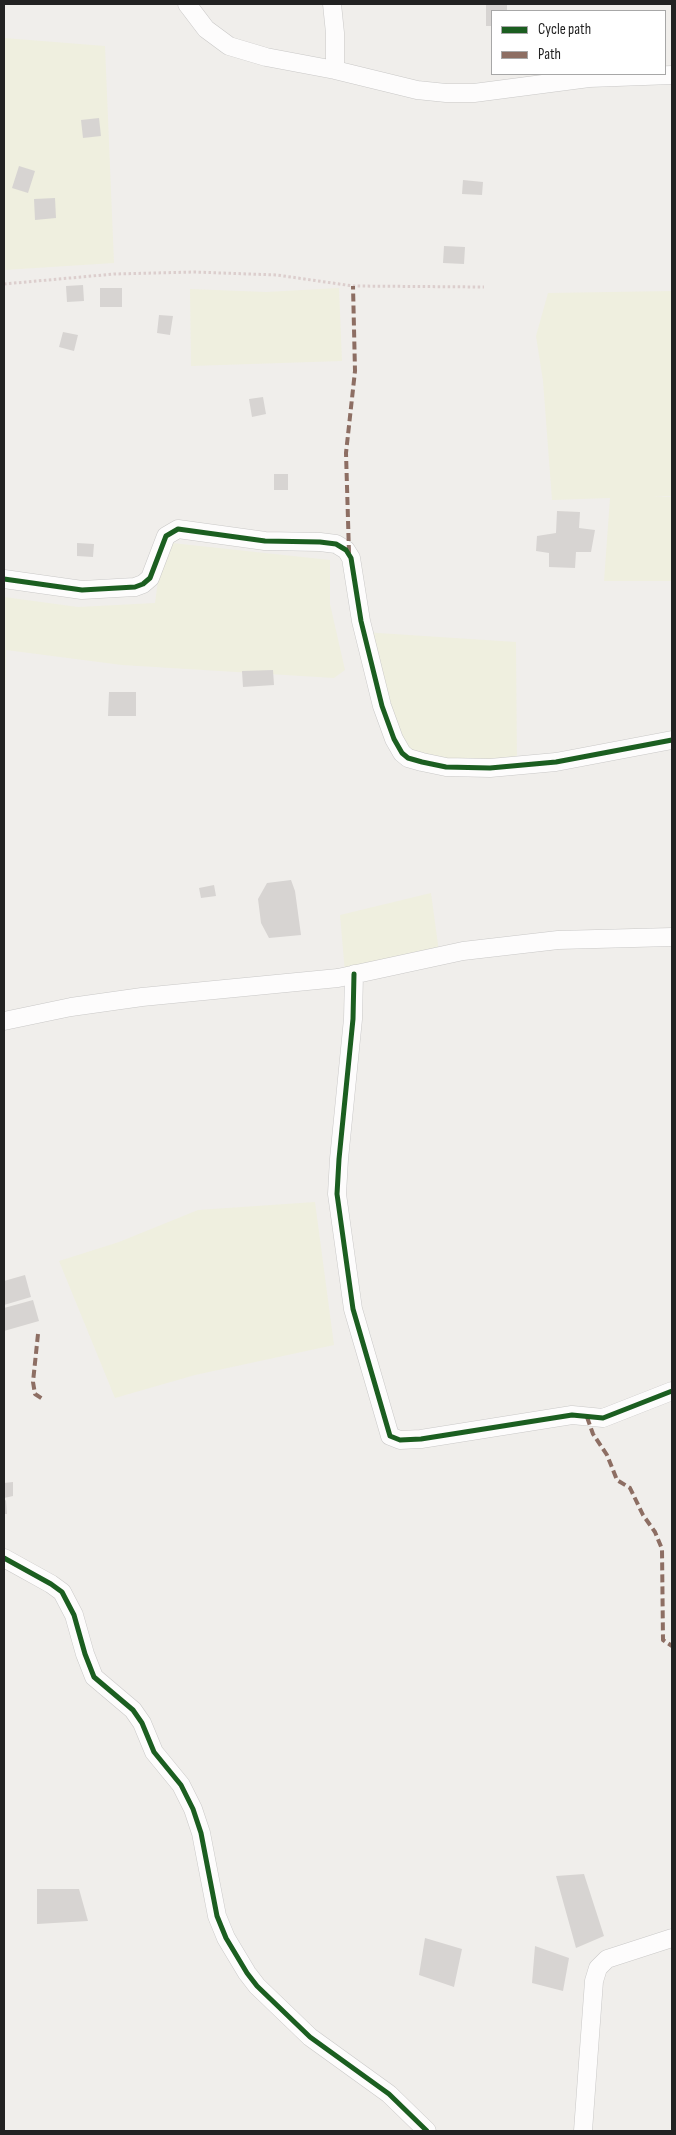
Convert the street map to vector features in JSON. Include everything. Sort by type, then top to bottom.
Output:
[{"type":"street","points":[[187,4],[206,29],[229,46],[266,57],[335,70],[417,90],[458,94],[488,92],[589,78],[672,75]]},
{"type":"street","points":[[332,4],[335,33],[335,70]]},
{"type":"street","points":[[4,579],[82,590],[135,587],[143,584],[150,578],[166,536],[178,529],[271,542],[320,542],[336,544],[346,550],[351,558],[361,621],[382,706],[394,740],[402,753],[408,758],[446,766],[490,768],[556,762],[672,740]]},
{"type":"street","points":[[4,1021],[142,997],[354,974],[472,950],[558,940],[672,937]]},
{"type":"street","points":[[354,974],[353,1019],[337,1194],[353,1309],[390,1436],[400,1440],[421,1439],[572,1415],[603,1418],[672,1391]]},
{"type":"street","points":[[4,1558],[62,1592],[74,1615],[85,1654],[94,1677],[133,1710],[142,1723],[154,1752],[181,1785],[193,1809],[201,1833],[217,1916],[226,1938],[247,1973],[269,1999],[310,2037],[389,2094],[427,2131]]},
{"type":"street","points":[[584,2131],[594,1981],[598,1968],[608,1958],[672,1938]]},
{"type":"path","points":[[4,284],[114,274],[194,272],[277,275],[353,286],[484,287]]},
{"type":"green space","points":[[4,38],[105,46],[114,263],[4,270]]},
{"type":"green space","points":[[339,288],[342,361],[191,366],[190,289],[266,292]]},
{"type":"green space","points":[[672,291],[672,496],[653,497],[672,497],[672,581],[604,581],[610,498],[552,500],[543,381],[536,336],[548,293]]},
{"type":"green space","points":[[163,542],[330,560],[330,604],[345,670],[334,678],[122,665],[6,650],[4,759],[4,597],[78,607],[155,603]]},
{"type":"green space","points":[[363,632],[516,642],[517,765],[408,758]]},
{"type":"green space","points":[[431,893],[439,952],[345,973],[340,915]]},
{"type":"green space","points":[[315,1202],[334,1345],[195,1375],[115,1398],[59,1261],[119,1242],[198,1210]]},
{"type":"building","points":[[486,4],[507,4],[507,10],[491,10],[491,26],[486,26]]},
{"type":"building","points":[[99,118],[101,136],[83,138],[81,120]]},
{"type":"building","points":[[19,166],[35,171],[28,193],[12,188]]},
{"type":"building","points":[[463,180],[483,182],[482,195],[462,194]]},
{"type":"building","points":[[55,198],[56,218],[35,220],[34,199]]},
{"type":"building","points":[[444,246],[465,247],[464,264],[443,263]]},
{"type":"building","points":[[83,285],[84,301],[67,302],[66,286]]},
{"type":"building","points":[[100,288],[122,288],[122,307],[100,307]]},
{"type":"building","points":[[159,315],[173,316],[170,335],[157,333]]},
{"type":"building","points":[[63,332],[78,335],[74,351],[59,347]]},
{"type":"building","points":[[263,397],[266,414],[252,417],[249,399]]},
{"type":"building","points":[[274,474],[288,474],[288,490],[274,490]]},
{"type":"building","points":[[557,511],[580,512],[579,528],[595,530],[591,552],[576,552],[575,568],[549,567],[549,553],[536,551],[537,536],[556,533]]},
{"type":"building","points":[[77,543],[94,544],[93,557],[77,556]]},
{"type":"building","points":[[273,670],[274,685],[243,687],[242,671]]},
{"type":"building","points":[[109,692],[136,692],[136,716],[108,716]]},
{"type":"building","points":[[291,880],[295,891],[301,935],[269,938],[261,923],[258,899],[267,883]]},
{"type":"building","points":[[214,885],[216,896],[201,898],[199,888]]},
{"type":"building","points":[[25,1275],[31,1297],[4,1305],[4,1281]]},
{"type":"building","points":[[33,1300],[39,1321],[4,1331],[4,1308]]},
{"type":"building","points":[[13,1482],[13,1496],[4,1498],[4,1483]]},
{"type":"building","points":[[6,1500],[7,1514],[4,1514],[4,1501]]},
{"type":"building","points":[[584,1874],[604,1936],[576,1948],[556,1876]]},
{"type":"building","points":[[37,1889],[79,1889],[88,1921],[37,1924]]},
{"type":"building","points":[[425,1938],[462,1949],[454,1987],[419,1975]]},
{"type":"building","points":[[535,1946],[569,1958],[563,1991],[532,1983]]},
{"type":"marked path","points":[[349,553],[346,453],[355,371],[353,286]]},
{"type":"marked path","points":[[38,1334],[33,1382],[35,1394],[44,1400]]},
{"type":"marked path","points":[[587,1417],[593,1434],[607,1455],[617,1480],[630,1488],[643,1515],[655,1532],[662,1549],[663,1640],[672,1646]]},
{"type":"cycle path","points":[[4,579],[82,590],[135,587],[143,584],[150,578],[166,536],[178,529],[265,541],[336,544],[346,550],[351,558],[361,621],[382,706],[394,739],[402,753],[408,758],[446,767],[490,768],[556,762],[672,740]]},
{"type":"cycle path","points":[[354,974],[353,1019],[337,1194],[353,1309],[390,1436],[400,1440],[421,1439],[572,1415],[603,1418],[672,1391]]},
{"type":"cycle path","points":[[4,1558],[62,1592],[74,1615],[85,1654],[94,1677],[133,1710],[142,1723],[154,1752],[181,1785],[193,1809],[201,1833],[217,1916],[226,1938],[247,1973],[257,1986],[310,2037],[389,2094],[427,2131]]}]
